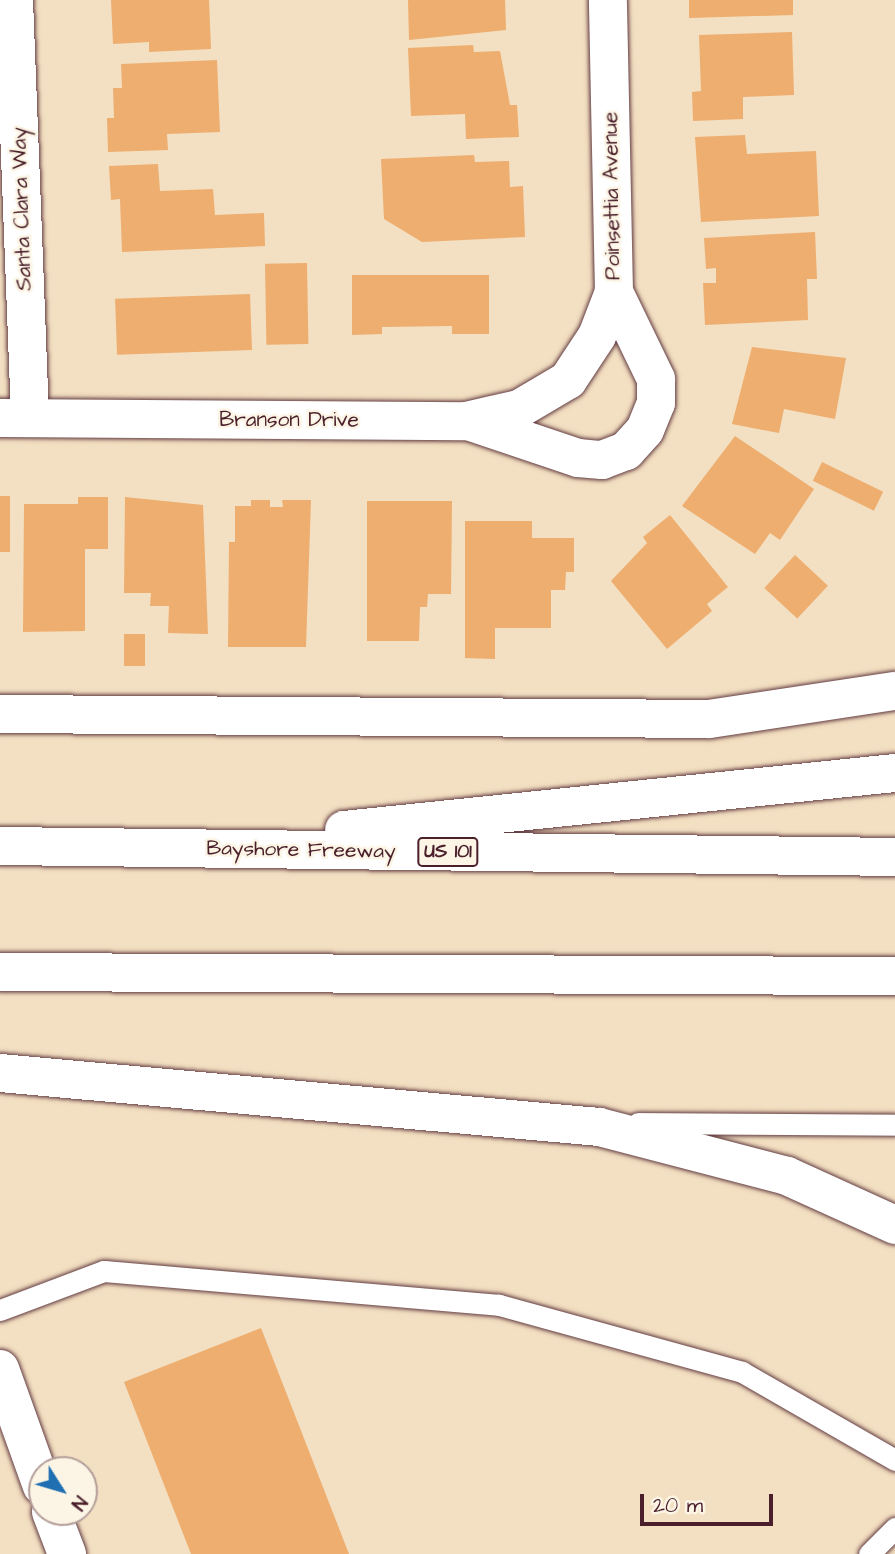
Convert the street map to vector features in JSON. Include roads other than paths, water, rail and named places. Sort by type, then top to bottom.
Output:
[{"type":"main road","name":"Santa Clara Way","points":[[14,0],[15,418]]},
{"type":"main road","name":"Poinsettia Avenue","points":[[568,380],[597,336],[614,292],[608,0]]},
{"type":"main road","points":[[466,421],[578,458],[602,460],[626,451],[645,430],[656,403],[656,379],[614,292]]},
{"type":"main road","name":"Branson Drive","points":[[15,418],[466,421],[519,409],[568,380]]},
{"type":"main road","points":[[0,714],[709,719],[895,691]]},
{"type":"main road","points":[[191,848],[640,795],[895,773]]},
{"type":"main road","name":"Bayshore Freeway","points":[[0,846],[895,857]]},
{"type":"main road","points":[[0,972],[895,976]]},
{"type":"main road","points":[[0,1073],[520,1118],[716,1154],[787,1176],[895,1225]]},
{"type":"main road","points":[[0,1368],[31,1456]]},
{"type":"main road","points":[[56,1526],[66,1554]]},
{"type":"lane","points":[[520,1118],[895,1125]]},
{"type":"lane","points":[[0,1310],[104,1271],[499,1306],[742,1372],[895,1460]]},
{"type":"lane","points":[[869,1554],[895,1528]]}]
